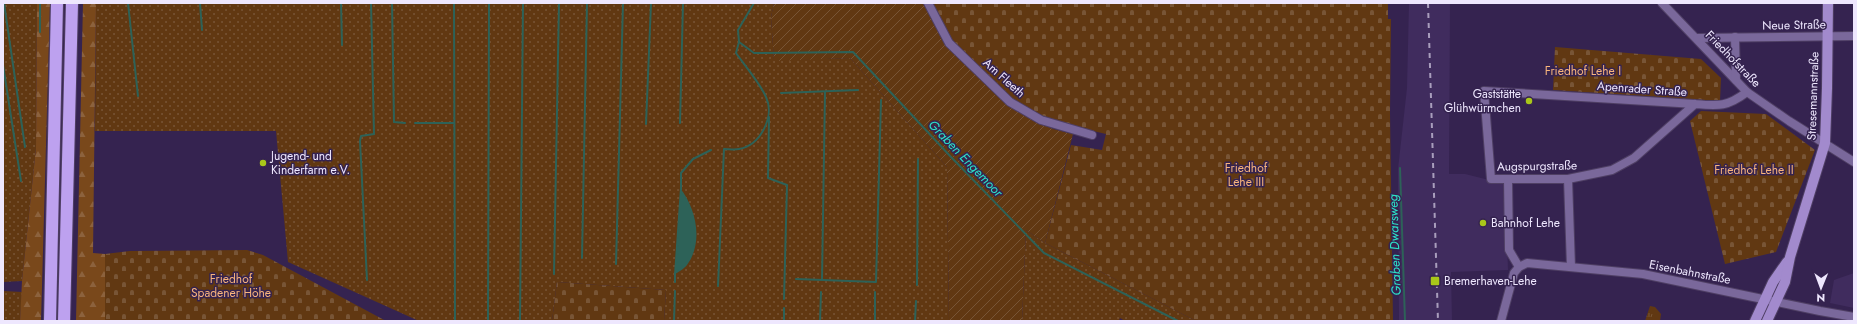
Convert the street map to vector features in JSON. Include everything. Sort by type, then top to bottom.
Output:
[{"type":"highway","points":[[50,321],[57,3]]},
{"type":"highway","points":[[64,321],[72,3]]},
{"type":"main road","name":"Stresemannstraße","points":[[1767,321],[1785,282],[1790,257],[1824,143],[1827,95],[1828,3]]},
{"type":"main road","name":"Stresemannstraße","points":[[1755,321],[1773,282],[1790,257]]},
{"type":"street","name":"Am Fleeth","points":[[928,3],[949,42],[1010,102],[1041,120],[1092,135]]},
{"type":"street","name":"Friedhofstraße","points":[[1662,3],[1747,92],[1854,162]]},
{"type":"street","name":"Neue Straße","points":[[1697,38],[1854,36]]},
{"type":"street","points":[[1735,38],[1736,80]]},
{"type":"street","name":"Apenrader Straße","points":[[1484,91],[1715,106],[1732,103],[1747,92]]},
{"type":"street","name":"Augspurgstraße","points":[[1484,91],[1491,179],[1568,179],[1598,174],[1625,165],[1694,104]]},
{"type":"street","points":[[1501,321],[1512,276],[1519,266],[1509,250],[1508,179]]},
{"type":"street","points":[[1568,179],[1571,267]]},
{"type":"street","name":"Eisenbahnstraße","points":[[1519,266],[1526,263],[1642,274],[1766,300],[1854,316]]},
{"type":"shaded area","points":[[1409,3],[1450,3],[1449,174],[1465,174],[1505,184],[1508,270],[1451,272],[1452,321],[1399,321],[1398,169],[1407,88]]},
{"type":"shaded area","points":[[680,188],[686,196],[694,215],[696,236],[692,256],[687,265],[674,275]]},
{"type":"shaded area","points":[[1854,273],[1854,308],[1830,303],[1834,280]]},
{"type":"green space","points":[[3,3],[37,3],[36,148],[22,281],[3,282]]},
{"type":"green space","points":[[37,3],[50,3],[41,321],[20,321],[22,281],[36,148]]},
{"type":"green space","points":[[83,3],[96,3],[93,253],[105,254],[105,321],[76,321]]},
{"type":"green space","points":[[96,3],[774,3],[771,17],[774,60],[850,58],[947,167],[949,321],[664,321],[666,290],[557,282],[552,321],[419,321],[288,262],[276,131],[95,131]]},
{"type":"green space","points":[[774,3],[925,3],[947,47],[1004,102],[1041,124],[1073,134],[1045,243],[1026,230],[1022,321],[949,321],[947,167],[850,58],[774,61],[771,17]]},
{"type":"green space","name":"Friedhof Lehe III","points":[[932,3],[1388,3],[1388,19],[1391,19],[1390,113],[1393,321],[1196,321],[1045,243],[1071,145],[1102,150],[1106,134],[1042,119],[1012,100],[973,63],[950,37]]},
{"type":"green space","name":"Friedhof Lehe I","points":[[1555,47],[1701,59],[1721,78],[1720,101],[1553,90]]},
{"type":"green space","name":"Friedhof Lehe II","points":[[1701,111],[1766,114],[1815,150],[1776,252],[1725,264],[1690,121]]},
{"type":"green space","points":[[1026,230],[1045,243],[1196,321],[1125,321],[1120,318],[1119,321],[1022,321]]},
{"type":"green space","name":"Friedhof Spadener Höhe","points":[[247,250],[263,255],[386,321],[105,321],[105,254],[130,251]]},
{"type":"green space","points":[[557,282],[666,290],[664,321],[552,321]]},
{"type":"green space","points":[[3,291],[22,292],[20,321],[3,321]]},
{"type":"green space","points":[[1650,306],[1655,307],[1661,314],[1660,321],[1645,321]]},
{"type":"waterway","points":[[4,3],[25,147]]},
{"type":"waterway","points":[[40,3],[40,32]]},
{"type":"waterway","points":[[128,3],[138,96]]},
{"type":"waterway","points":[[200,3],[202,30]]},
{"type":"waterway","points":[[341,3],[342,45]]},
{"type":"waterway","points":[[367,280],[360,141],[361,136],[374,134],[371,3]]},
{"type":"waterway","points":[[392,3],[394,122],[405,123]]},
{"type":"waterway","points":[[454,3],[455,321]]},
{"type":"waterway","points":[[488,321],[489,3]]},
{"type":"waterway","points":[[520,321],[523,3]]},
{"type":"waterway","points":[[554,274],[559,3]]},
{"type":"waterway","points":[[582,258],[587,3]]},
{"type":"waterway","points":[[616,264],[623,3]]},
{"type":"waterway","points":[[646,124],[651,3]]},
{"type":"waterway","points":[[680,123],[683,3]]},
{"type":"waterway","points":[[718,286],[724,149],[739,149],[754,142],[764,129],[769,113],[766,97],[756,80],[736,53],[739,42],[738,30],[754,3]]},
{"type":"waterway","name":"Graben Engemoor","points":[[739,42],[754,53],[853,52],[951,157],[1044,253],[1178,321]]},
{"type":"waterway","points":[[3,65],[21,181]]},
{"type":"waterway","points":[[781,93],[858,90]]},
{"type":"waterway","points":[[822,280],[825,92]]},
{"type":"waterway","points":[[796,279],[876,282],[881,100]]},
{"type":"waterway","points":[[769,117],[768,178],[787,185],[784,299]]},
{"type":"waterway","points":[[415,123],[454,123]]},
{"type":"waterway","points":[[681,190],[681,173],[693,159],[711,150]]},
{"type":"waterway","points":[[917,285],[918,159]]},
{"type":"waterway","name":"Graben Dwarsweg","points":[[1400,168],[1405,321]]},
{"type":"waterway","points":[[675,273],[675,282]]},
{"type":"waterway","points":[[674,321],[675,291]]},
{"type":"waterway","points":[[820,321],[821,292]]},
{"type":"waterway","points":[[875,292],[875,321]]},
{"type":"waterway","points":[[915,321],[916,301]]},
{"type":"waterway","points":[[784,308],[784,321]]},
{"type":"railway","points":[[1428,3],[1438,321]]},
{"type":"place","name":"Gaststätte Glühwürmchen","points":[[1529,101]]},
{"type":"place","name":"Jugend- und Kinderfarm e.V.","points":[[263,163]]},
{"type":"place","name":"Bahnhof Lehe","points":[[1483,223]]},
{"type":"place","name":"Bremerhaven-Lehe","points":[[1435,281]]}]
